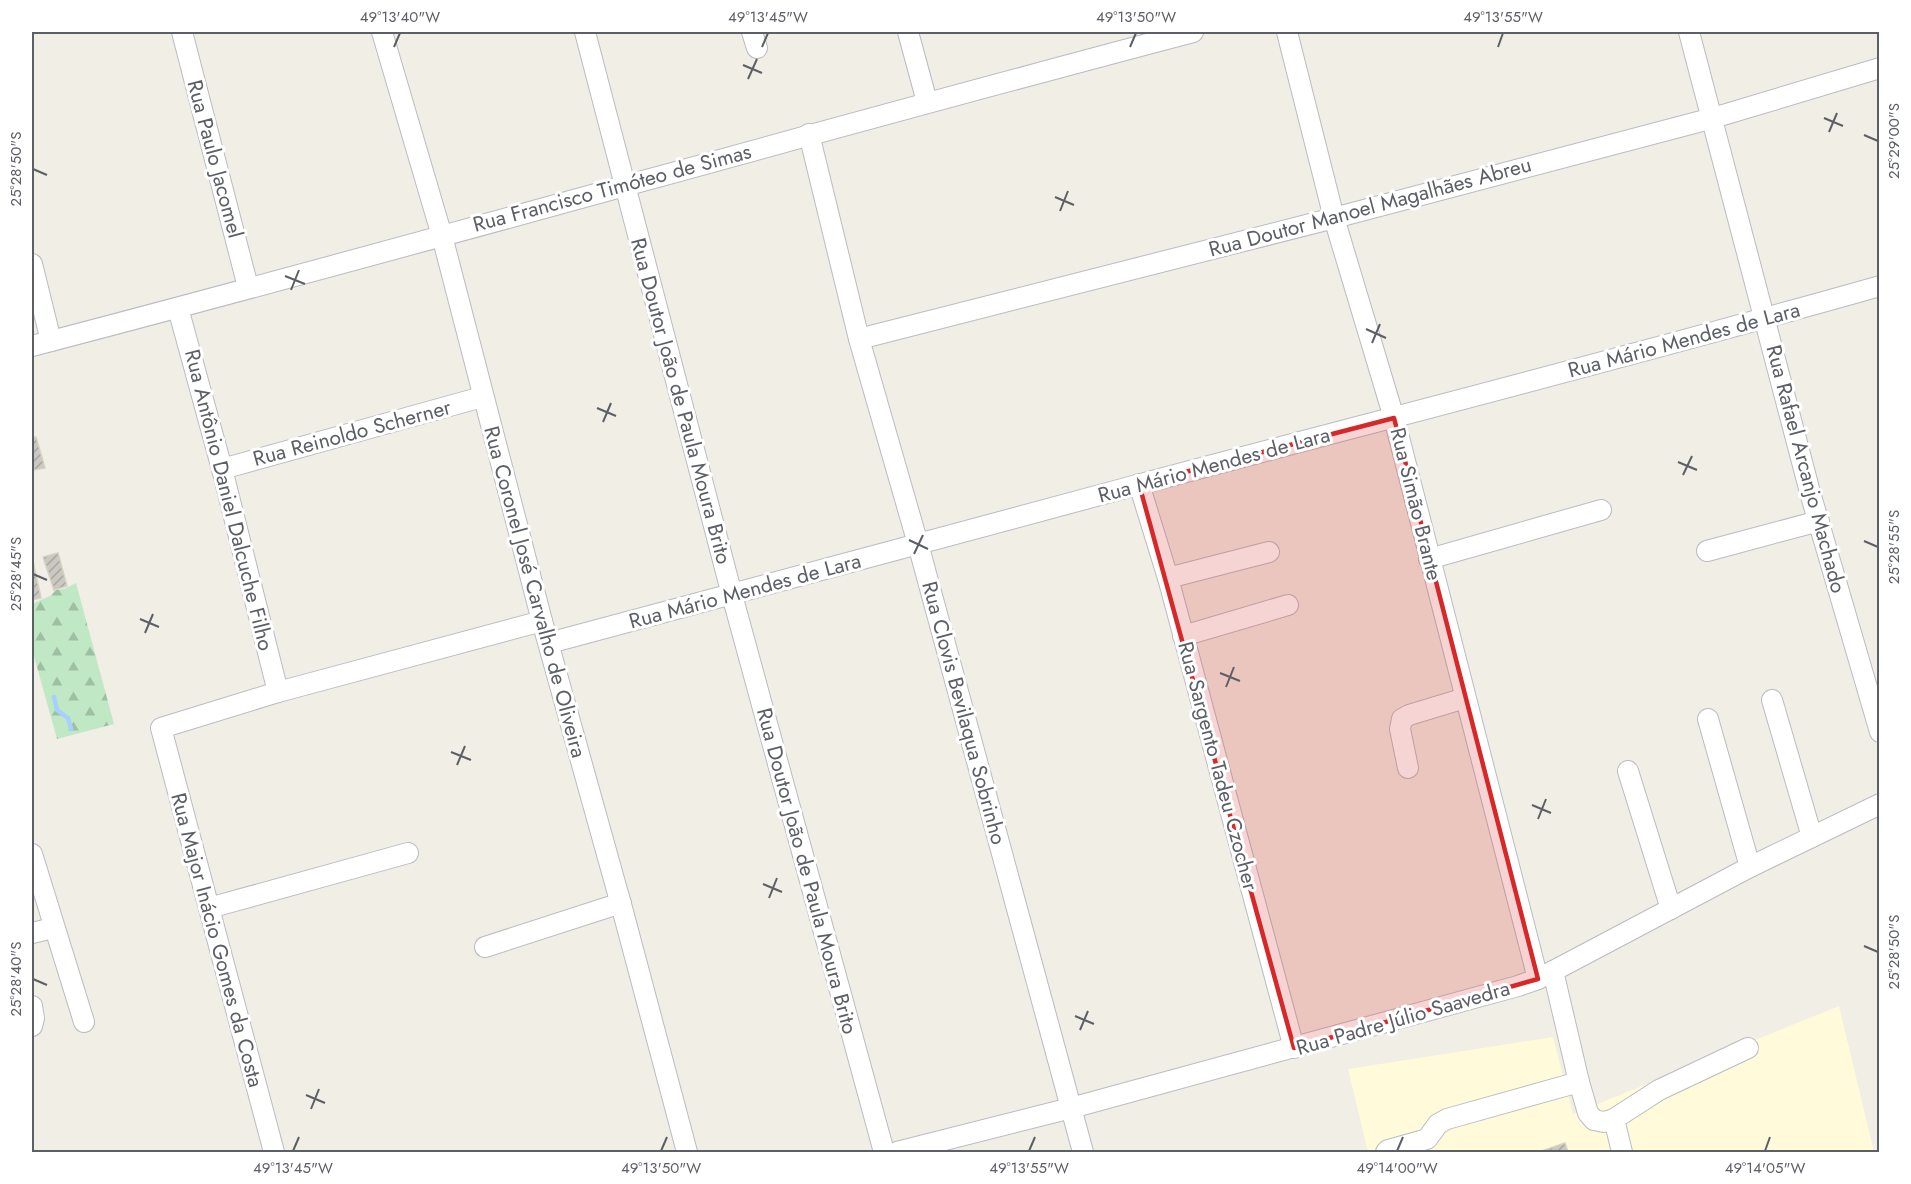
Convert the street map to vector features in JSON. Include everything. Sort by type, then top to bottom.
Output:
[{"type":"street","name":"Rua Paulo Jacomel","points":[[182,32],[249,287]]},
{"type":"street","name":"Rua Coronel José Carvalho de Oliveira","points":[[382,32],[442,236],[482,398],[687,1152]]},
{"type":"street","name":"Rua Doutor João de Paula Moura Brito","points":[[585,32],[732,595],[884,1152]]},
{"type":"street","points":[[908,32],[927,102]]},
{"type":"street","name":"Rua Francisco Timóteo de Simas","points":[[32,346],[927,102],[1193,32]]},
{"type":"street","name":"Rua Simão Brante","points":[[1287,32],[1334,218],[1394,418],[1465,698],[1545,975],[1588,1113],[1594,1120],[1604,1122],[1614,1119]]},
{"type":"street","name":"Rua Rafael Arcanjo Machado","points":[[1689,32],[1819,521],[1880,732]]},
{"type":"street","name":"Rua Doutor Manoel Magalhães Abreu","points":[[859,339],[1334,218],[1713,118],[1880,68]]},
{"type":"street","name":"Rua Clovis Bevilaqua Sobrinho","points":[[809,134],[859,339],[918,544],[1083,1152]]},
{"type":"street","points":[[32,264],[51,341]]},
{"type":"street","name":"Rua Mário Mendes de Lara","points":[[549,643],[1880,286]]},
{"type":"street","name":"Rua Antônio Daniel Dalcuche Filho","points":[[178,308],[222,469],[278,692]]},
{"type":"street","name":"Rua Reinoldo Scherner","points":[[222,469],[482,398]]},
{"type":"street","name":"Rua Sargento Tadeu Czocher","points":[[1139,484],[1168,578],[1294,1048]]},
{"type":"street","points":[[1430,559],[1601,510]]},
{"type":"street","points":[[1707,551],[1819,521]]},
{"type":"street","points":[[1168,578],[1269,552]]},
{"type":"street","points":[[1183,636],[1288,605]]},
{"type":"street","points":[[278,692],[542,621]]},
{"type":"street","name":"Rua Major Inácio Gomes da Costa","points":[[274,1152],[161,728],[278,692]]},
{"type":"street","points":[[1408,768],[1400,729],[1402,719],[1408,715],[1465,698]]},
{"type":"street","points":[[1773,700],[1812,837]]},
{"type":"street","points":[[1708,719],[1750,867]]},
{"type":"street","points":[[1628,771],[1671,909]]},
{"type":"street","name":"Rua Padre Júlio Saavedra","points":[[897,1152],[1294,1048],[1545,975],[1750,867],[1880,804]]},
{"type":"street","points":[[209,908],[408,853]]},
{"type":"street","points":[[32,854],[53,928],[84,1022]]},
{"type":"street","points":[[485,947],[621,903]]},
{"type":"street","points":[[32,933],[53,928]]},
{"type":"street","points":[[32,1006],[34,1018],[32,1026]]},
{"type":"street","points":[[1622,1152],[1614,1119],[1659,1090],[1748,1048]]},
{"type":"street","points":[[1386,1152],[1430,1145],[1438,1124],[1447,1119],[1579,1082]]},
{"type":"highlighted area","points":[[1394,418],[1538,979],[1294,1048],[1139,484]]},
{"type":"shaded area","points":[[1839,1006],[1874,1152],[1368,1152],[1348,1069],[1553,1037],[1573,1114]]},
{"type":"green space","points":[[76,583],[114,724],[57,739],[32,649],[32,604],[50,596],[56,590]]},
{"type":"building","points":[[36,437],[45,468],[34,470],[32,438]]},
{"type":"building","points":[[58,553],[67,586],[54,590],[43,557]]},
{"type":"building","points":[[32,557],[41,598],[32,600]]},
{"type":"building","points":[[1565,1143],[1568,1152],[1539,1152]]},
{"type":"waterway","points":[[54,697],[57,710],[68,718],[71,729]]}]
